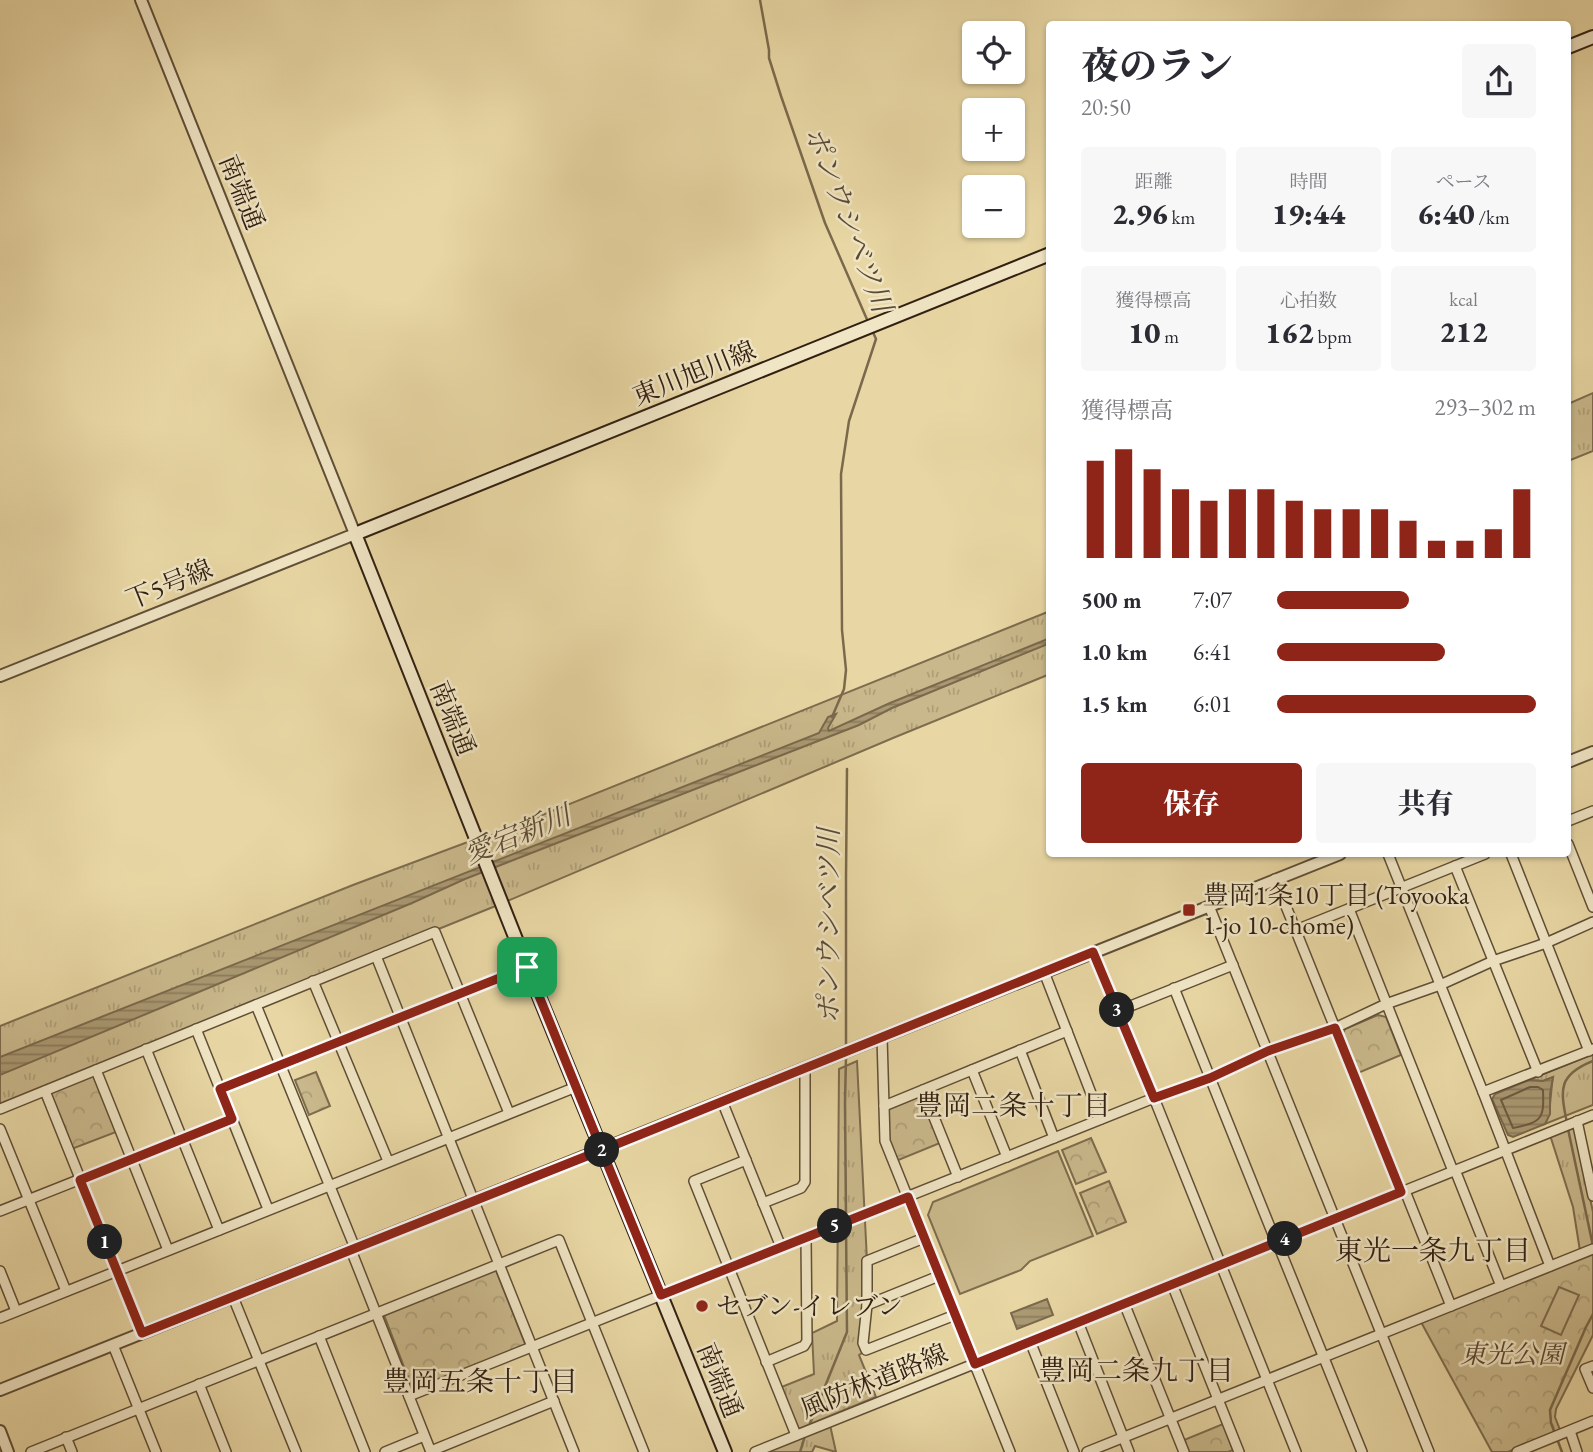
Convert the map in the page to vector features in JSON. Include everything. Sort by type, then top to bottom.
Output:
[{"type":"main road","points":[[1571,46],[1593,37]]},
{"type":"main road","name":"東川旭川線","points":[[355,534],[1046,256]]},
{"type":"main road","name":"南端通","points":[[355,534],[527,967],[725,1452]]},
{"type":"street","name":"南端通","points":[[141,0],[355,534]]},
{"type":"street","name":"下5号線","points":[[0,677],[355,534]]},
{"type":"street","points":[[1571,761],[1592,754]]},
{"type":"street","points":[[1571,820],[1593,811]]},
{"type":"street","points":[[1571,852],[1593,907]]},
{"type":"street","points":[[0,1390],[1332,857]]},
{"type":"street","points":[[1389,857],[1550,1266]]},
{"type":"street","points":[[1296,930],[1478,857]]},
{"type":"street","points":[[1483,1092],[1591,1050],[1512,857]]},
{"type":"street","points":[[1455,866],[1538,1072]]},
{"type":"street","points":[[1275,879],[1451,1306]]},
{"type":"street","points":[[1209,906],[1429,1452]]},
{"type":"street","points":[[1349,909],[1501,1286]]},
{"type":"street","points":[[409,1396],[1101,1119],[1210,1078],[1268,1051],[1335,1028],[1386,1004],[1440,985],[1593,922]]},
{"type":"street","points":[[0,1109],[435,932],[509,1113]]},
{"type":"street","points":[[1093,952],[1296,1452]]},
{"type":"street","points":[[376,956],[574,1452]]},
{"type":"street","points":[[1118,1011],[1233,965]]},
{"type":"street","points":[[220,1089],[527,967]]},
{"type":"street","points":[[1044,972],[1101,1119]]},
{"type":"street","points":[[313,981],[388,1161]]},
{"type":"street","points":[[1174,988],[1362,1452]]},
{"type":"street","points":[[256,1004],[431,1451],[554,1401]]},
{"type":"street","points":[[196,1029],[268,1209]]},
{"type":"street","points":[[884,1106],[1067,1031]]},
{"type":"street","points":[[882,1037],[885,1141],[1010,1452]]},
{"type":"street","points":[[145,1049],[219,1230]]},
{"type":"street","points":[[1020,1050],[1054,1138]]},
{"type":"street","points":[[763,1203],[801,1188],[806,1182],[805,1068]]},
{"type":"street","points":[[96,1070],[168,1250]]},
{"type":"street","points":[[972,1070],[1007,1157]]},
{"type":"street","points":[[0,1318],[576,1087]]},
{"type":"street","points":[[923,1090],[958,1177]]},
{"type":"street","points":[[45,1091],[142,1333]]},
{"type":"street","points":[[722,1101],[781,1247]]},
{"type":"street","name":"風防林道路線","points":[[755,1452],[1593,1115]]},
{"type":"street","points":[[0,1212],[232,1119]]},
{"type":"street","points":[[1574,1122],[1593,1196]]},
{"type":"street","points":[[0,1129],[65,1291]]},
{"type":"street","points":[[746,1160],[694,1181],[797,1435]]},
{"type":"street","points":[[766,1362],[804,1346],[807,1342],[806,1237]]},
{"type":"street","points":[[924,1238],[867,1261],[867,1306],[863,1343],[866,1350],[955,1315]]},
{"type":"street","points":[[31,1452],[559,1240],[644,1452]]},
{"type":"street","points":[[1087,1452],[1591,1250]]},
{"type":"street","points":[[0,1271],[16,1311]]},
{"type":"street","points":[[867,1306],[939,1276]]},
{"type":"street","points":[[1171,1284],[1239,1452]]},
{"type":"street","points":[[233,1297],[296,1452]]},
{"type":"street","points":[[1124,1303],[1184,1452]]},
{"type":"street","points":[[1078,1322],[1129,1452]]},
{"type":"street","points":[[319,1336],[365,1452]]},
{"type":"street","points":[[1030,1341],[1074,1452]]},
{"type":"street","points":[[113,1345],[156,1452]]},
{"type":"street","points":[[1593,1366],[1585,1369],[1593,1388]]},
{"type":"street","points":[[199,1384],[226,1452]]},
{"type":"street","points":[[1517,1452],[1593,1421]]},
{"type":"street","points":[[0,1431],[8,1452]]},
{"type":"street","points":[[1562,1434],[1577,1452]]},
{"type":"street","points":[[385,1452],[424,1436]]},
{"type":"street","points":[[66,1437],[72,1452]]},
{"type":"green space","points":[[1593,393],[1593,451],[1571,460],[1571,403]]},
{"type":"green space","points":[[1046,613],[1046,676],[498,905],[0,1106],[0,1026],[353,885],[473,840],[480,840]]},
{"type":"green space","points":[[1378,1015],[1386,1017],[1401,1055],[1358,1073],[1342,1035],[1345,1029]]},
{"type":"green space","points":[[1593,1054],[1593,1105],[1545,1124],[1553,1077],[1543,1081],[1529,1080]]},
{"type":"green space","points":[[857,1061],[867,1261],[866,1350],[859,1355],[876,1397],[796,1430],[779,1388],[814,1374],[812,1333],[837,1321],[839,1069]]},
{"type":"green space","points":[[316,1072],[330,1106],[309,1115],[295,1080]]},
{"type":"green space","points":[[92,1074],[116,1132],[69,1150],[49,1092]]},
{"type":"green space","points":[[921,1096],[940,1143],[896,1161],[888,1141],[887,1110]]},
{"type":"green space","points":[[1574,1125],[1593,1212],[1593,1246],[1580,1251],[1573,1207],[1550,1135]]},
{"type":"green space","points":[[1091,1138],[1106,1172],[1076,1184],[1062,1150]]},
{"type":"green space","points":[[1058,1151],[1093,1236],[1030,1261],[1021,1270],[960,1294],[928,1215],[933,1202]]},
{"type":"green space","points":[[1109,1181],[1126,1222],[1097,1234],[1080,1193]]},
{"type":"green space","name":"東光公園","points":[[1593,1253],[1593,1335],[1556,1409],[1555,1417],[1560,1430],[1508,1452],[1492,1452],[1421,1322]]},
{"type":"green space","points":[[495,1268],[526,1346],[413,1390],[384,1315]]},
{"type":"green space","points":[[1559,1287],[1579,1295],[1561,1335],[1541,1326]]},
{"type":"green space","points":[[1223,1424],[1233,1450],[1189,1452],[1184,1440]]},
{"type":"green space","points":[[830,1425],[836,1452],[815,1446],[812,1452],[765,1452]]},
{"type":"water","points":[[1046,640],[1046,645],[892,708],[859,725],[465,879],[0,1075],[0,1057],[819,733],[828,717],[836,714],[829,731],[890,703]]},
{"type":"water","points":[[1553,1077],[1550,1114],[1545,1124],[1513,1137],[1508,1135],[1492,1099],[1495,1094],[1529,1080],[1543,1081]]},
{"type":"water","points":[[1047,1299],[1053,1315],[1017,1329],[1011,1313]]},
{"type":"waterway","name":"ポンウシベツ川","points":[[760,0],[769,58],[781,96],[825,223],[869,324]]},
{"type":"waterway","name":"ポンウシベツ川","points":[[832,717],[844,689],[846,670],[842,630],[841,474],[849,421],[876,339],[872,330]]},
{"type":"waterway","name":"ポンウシベツ川","points":[[846,1049],[847,769]]},
{"type":"waterway","name":"ポンウシベツ川","points":[[846,1056],[846,1217]]},
{"type":"waterway","points":[[1567,1123],[1563,1101],[1564,1085],[1573,1072],[1593,1061]]},
{"type":"waterway","points":[[1568,1129],[1593,1246]]},
{"type":"waterway","name":"ポンウシベツ川","points":[[809,1426],[847,1332],[846,1224]]},
{"type":"waterway","points":[[1562,1452],[1551,1423],[1550,1410],[1593,1314]]},
{"type":"waterway","name":"ポンウシベツ川","points":[[800,1452],[805,1436]]},
{"type":"place","name":"豊岡1条10丁目 (Toyooka 1-jo 10-chome)","points":[[1189,910]]},
{"type":"place","name":"セブン-イレブン","points":[[702,1306]]},
{"type":"district","name":"豊岡二条十丁目","points":[[1013,1105]]},
{"type":"district","name":"東光一条九丁目","points":[[1433,1250]]},
{"type":"district","name":"豊岡二条九丁目","points":[[1136,1370]]},
{"type":"district","name":"豊岡五条十丁目","points":[[480,1381]]},
{"type":"route","points":[[527,967],[220,1089],[232,1119],[80,1180],[142,1333],[602,1150],[1093,952],[1154,1098],[1210,1078],[1268,1051],[1335,1028],[1401,1192],[975,1364],[908,1197],[661,1295],[602,1150],[527,967]]},
{"type":"water label","name":"愛宕新川","points":[[517,834]]}]
